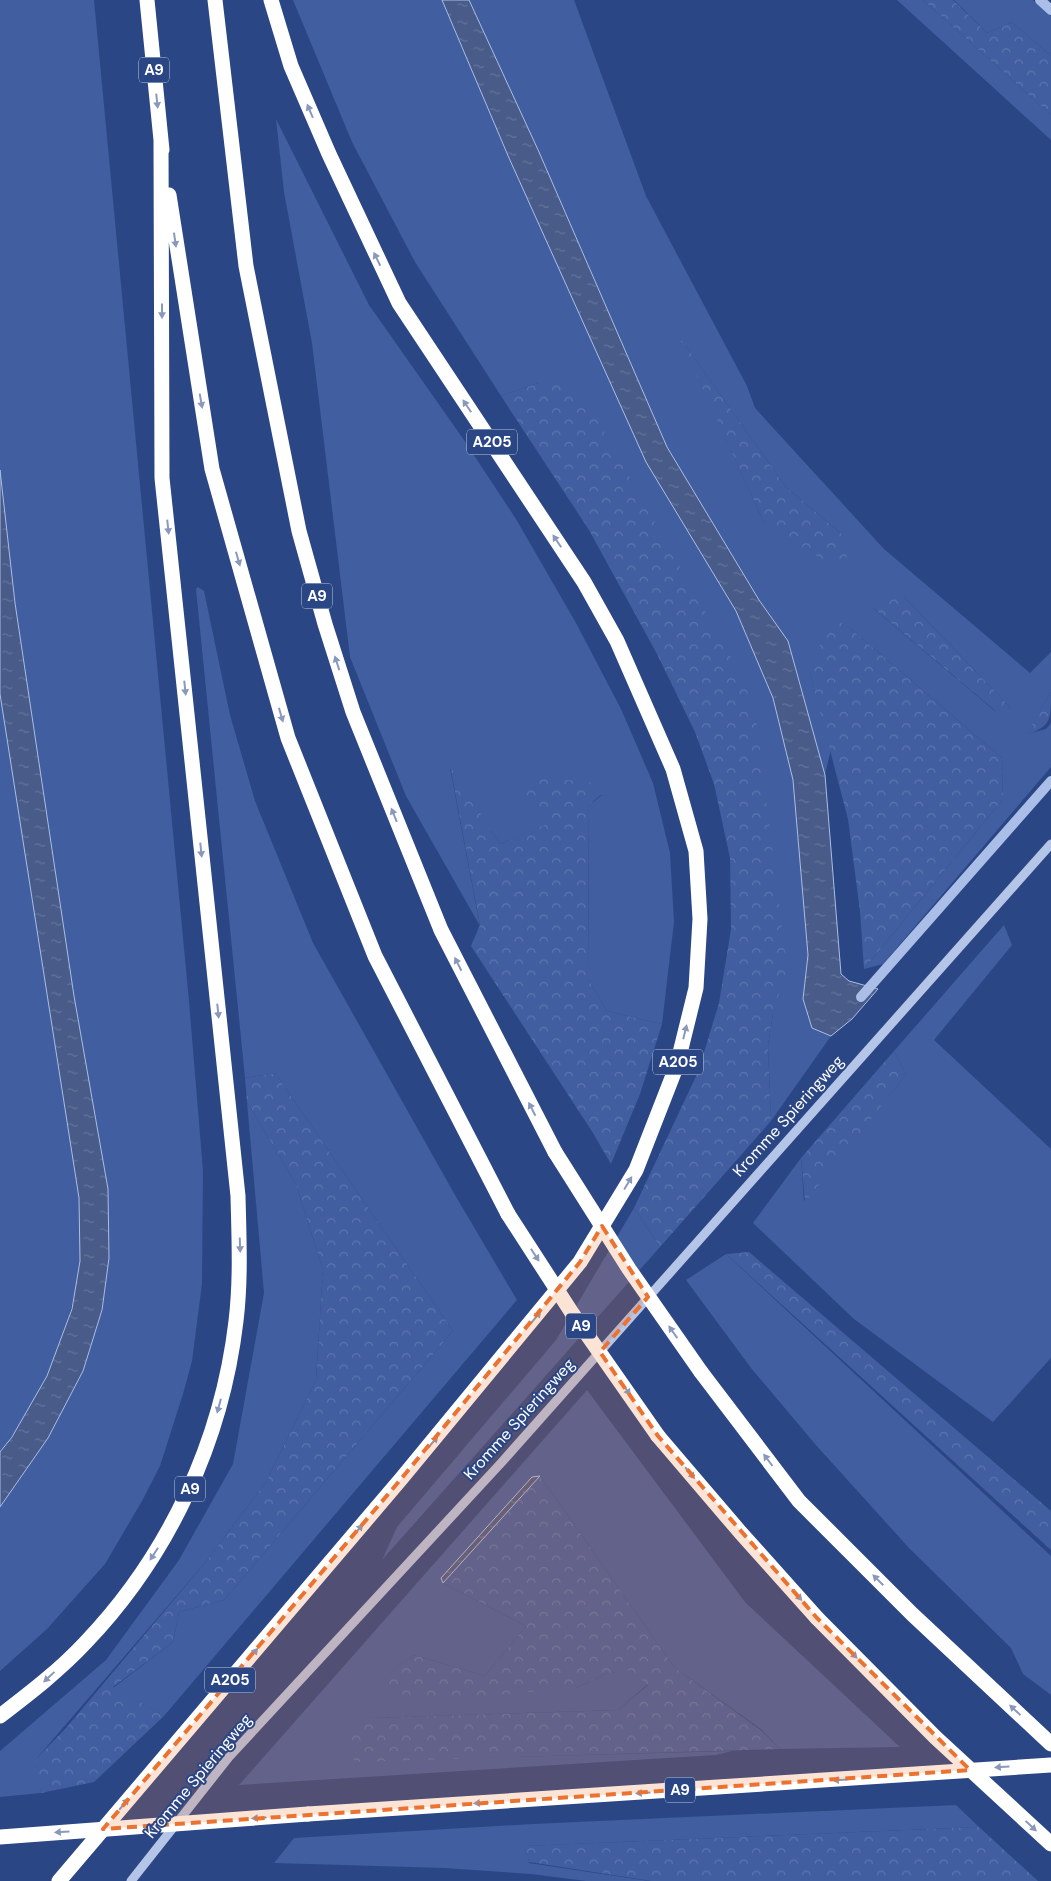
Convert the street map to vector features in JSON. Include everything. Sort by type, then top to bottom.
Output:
[{"type":"highway","name":"A9","points":[[147,0],[161,140],[182,289],[212,468],[288,738],[375,956],[508,1214],[572,1313],[658,1436],[817,1618],[935,1738],[1051,1844]]},
{"type":"highway","name":"A9","points":[[215,0],[246,266],[299,531],[325,624],[353,712],[441,930],[555,1152],[629,1269],[701,1372],[799,1501],[912,1614],[1051,1744]]},
{"type":"highway","name":"A205","points":[[59,1881],[395,1487],[580,1262],[636,1170],[677,1065],[696,988],[700,919],[696,851],[669,760],[618,641],[584,582],[399,303],[329,154],[291,66],[271,0]]},
{"type":"highway","name":"A9","points":[[0,1716],[43,1683],[86,1642],[132,1588],[164,1538],[192,1484],[211,1436],[228,1372],[236,1320],[240,1256],[238,1196],[162,478],[161,140]]},
{"type":"highway","name":"A9","points":[[0,1837],[308,1814],[1051,1765]]},
{"type":"street","name":"Kromme Spieringweg","points":[[131,1881],[229,1757],[501,1463],[1051,844]]},
{"type":"highlighted area","points":[[602,1226],[648,1297],[600,1352],[658,1436],[817,1618],[970,1770],[103,1829],[401,1479],[580,1262]]},
{"type":"green space","points":[[0,0],[94,0],[189,1001],[203,1171],[202,1284],[192,1361],[160,1466],[105,1564],[47,1629],[0,1671],[0,1507],[48,1438],[83,1371],[102,1310],[109,1258],[108,1189],[74,996],[15,603],[0,470]]},
{"type":"green space","points":[[293,0],[442,0],[509,158],[736,611],[773,698],[793,780],[808,955],[803,999],[812,1028],[831,1036],[771,1121],[768,1046],[773,1013],[756,716],[538,383],[501,396],[415,262],[352,142]]},
{"type":"green space","points":[[469,0],[574,0],[646,196],[747,386],[755,408],[884,549],[1030,673],[1051,652],[1051,692],[1027,734],[1046,729],[1051,723],[1051,767],[883,964],[864,969],[1003,799],[1002,758],[851,629],[834,620],[810,674],[831,749],[825,775],[788,641],[759,600],[667,447],[539,152]],"holes":[[[680,338],[786,487],[843,535],[765,525]],[[904,597],[1011,708],[995,711],[873,608]]]},
{"type":"green space","points":[[897,0],[923,0],[1051,115],[1051,140]]},
{"type":"green space","points":[[923,0],[953,0],[987,33],[1012,22],[1051,56],[1051,115]]},
{"type":"green space","points":[[954,0],[1033,0],[1051,16],[1051,56],[1012,22],[987,33]]},
{"type":"green space","points":[[276,119],[369,305],[464,440],[516,519],[576,623],[621,709],[653,783],[670,853],[674,922],[662,1024],[607,1011],[589,980],[588,806],[603,794],[550,823],[500,844],[450,768],[480,926],[406,796],[350,657],[312,343],[284,192]]},
{"type":"green space","points":[[678,335],[786,487],[843,535],[850,576],[765,525]]},
{"type":"green space","points":[[538,383],[563,383],[596,417],[742,677],[756,716],[787,969],[773,1013],[768,1046],[771,1121],[660,1247],[634,1208],[698,1072],[719,1003],[731,929],[730,858],[714,784],[695,732],[657,654],[589,530],[501,396]]},
{"type":"green space","points":[[198,587],[204,591],[230,715],[255,801],[313,943],[455,1195],[517,1300],[164,1716],[113,1688],[173,1642],[179,1612],[224,1600],[453,1331],[275,1073],[245,1078],[196,589]]},
{"type":"green space","points":[[903,596],[1011,708],[998,713],[872,607]]},
{"type":"green space","points":[[834,619],[851,629],[1002,758],[1003,799],[864,969],[860,911],[848,819],[810,674],[826,627]]},
{"type":"green space","points":[[1051,692],[1051,710],[1048,721],[1040,729],[1026,735]]},
{"type":"green space","points":[[0,694],[79,1198],[81,1255],[70,1313],[53,1363],[29,1410],[0,1452]]},
{"type":"green space","points":[[450,766],[500,844],[549,823],[518,796],[542,779],[588,781],[603,793],[588,806],[589,980],[607,1011],[662,1024],[640,1094],[611,1164],[593,1133],[471,946],[480,925]]},
{"type":"green space","points":[[1004,925],[1012,945],[934,1040],[1051,1149],[1051,1358],[993,1422],[854,1319],[753,1223],[801,1158],[804,1201],[906,1075],[894,1051]]},
{"type":"green space","points":[[894,1051],[906,1075],[805,1202],[801,1158]]},
{"type":"green space","points":[[275,1073],[453,1331],[224,1600],[179,1612],[173,1642],[113,1687],[164,1716],[94,1782],[41,1793],[35,1760],[66,1728],[204,1564],[266,1482],[316,1380],[323,1270],[296,1184],[247,1102],[245,1078]]},
{"type":"green space","points":[[247,1102],[296,1184],[323,1270],[316,1380],[266,1482],[204,1564],[37,1758],[41,1793],[0,1797],[0,1751],[106,1660],[179,1560],[233,1464],[264,1293]]},
{"type":"green space","points":[[634,1208],[660,1247],[382,1560],[397,1527],[556,1340]]},
{"type":"green space","points":[[749,1252],[1051,1511],[1051,1550],[726,1254]]},
{"type":"green space","points":[[726,1254],[1051,1556],[1051,1695],[1023,1674],[1011,1648],[909,1548],[815,1444],[751,1368],[686,1280]]},
{"type":"green space","points":[[587,1390],[745,1602],[900,1747],[780,1749],[762,1730],[674,1667],[540,1476],[443,1583],[526,1626],[485,1676],[414,1655],[380,1681],[576,1688],[605,1674],[630,1669],[648,1684],[618,1710],[372,1718],[354,1761],[732,1751],[716,1755],[239,1785]]},
{"type":"green space","points":[[540,1476],[674,1667],[762,1731],[780,1749],[354,1762],[350,1739],[372,1718],[618,1710],[648,1685],[630,1670],[605,1674],[576,1688],[416,1702],[379,1681],[414,1655],[485,1676],[526,1626],[443,1583]]},
{"type":"green space","points":[[956,1805],[979,1827],[526,1846],[529,1863],[649,1881],[586,1881],[531,1874],[445,1868],[274,1863],[294,1838],[533,1824]]},
{"type":"green space","points":[[979,1827],[1038,1881],[651,1881],[529,1862],[525,1846]]},
{"type":"water","points":[[442,0],[469,0],[539,152],[667,447],[759,600],[788,641],[825,775],[841,974],[849,981],[878,989],[852,1019],[831,1036],[812,1028],[803,999],[808,955],[793,780],[773,698],[736,611],[646,462],[509,158]]},
{"type":"water","points":[[0,470],[15,603],[74,996],[108,1189],[109,1258],[102,1310],[83,1371],[48,1438],[0,1507],[0,1452],[12,1437],[47,1376],[72,1309],[80,1261],[79,1198],[0,694]]},
{"type":"water","points":[[540,1476],[443,1583],[441,1578],[532,1477]]},
{"type":"waterway","points":[[1040,0],[1051,10]]},
{"type":"waterway","points":[[861,997],[1051,781]]}]
